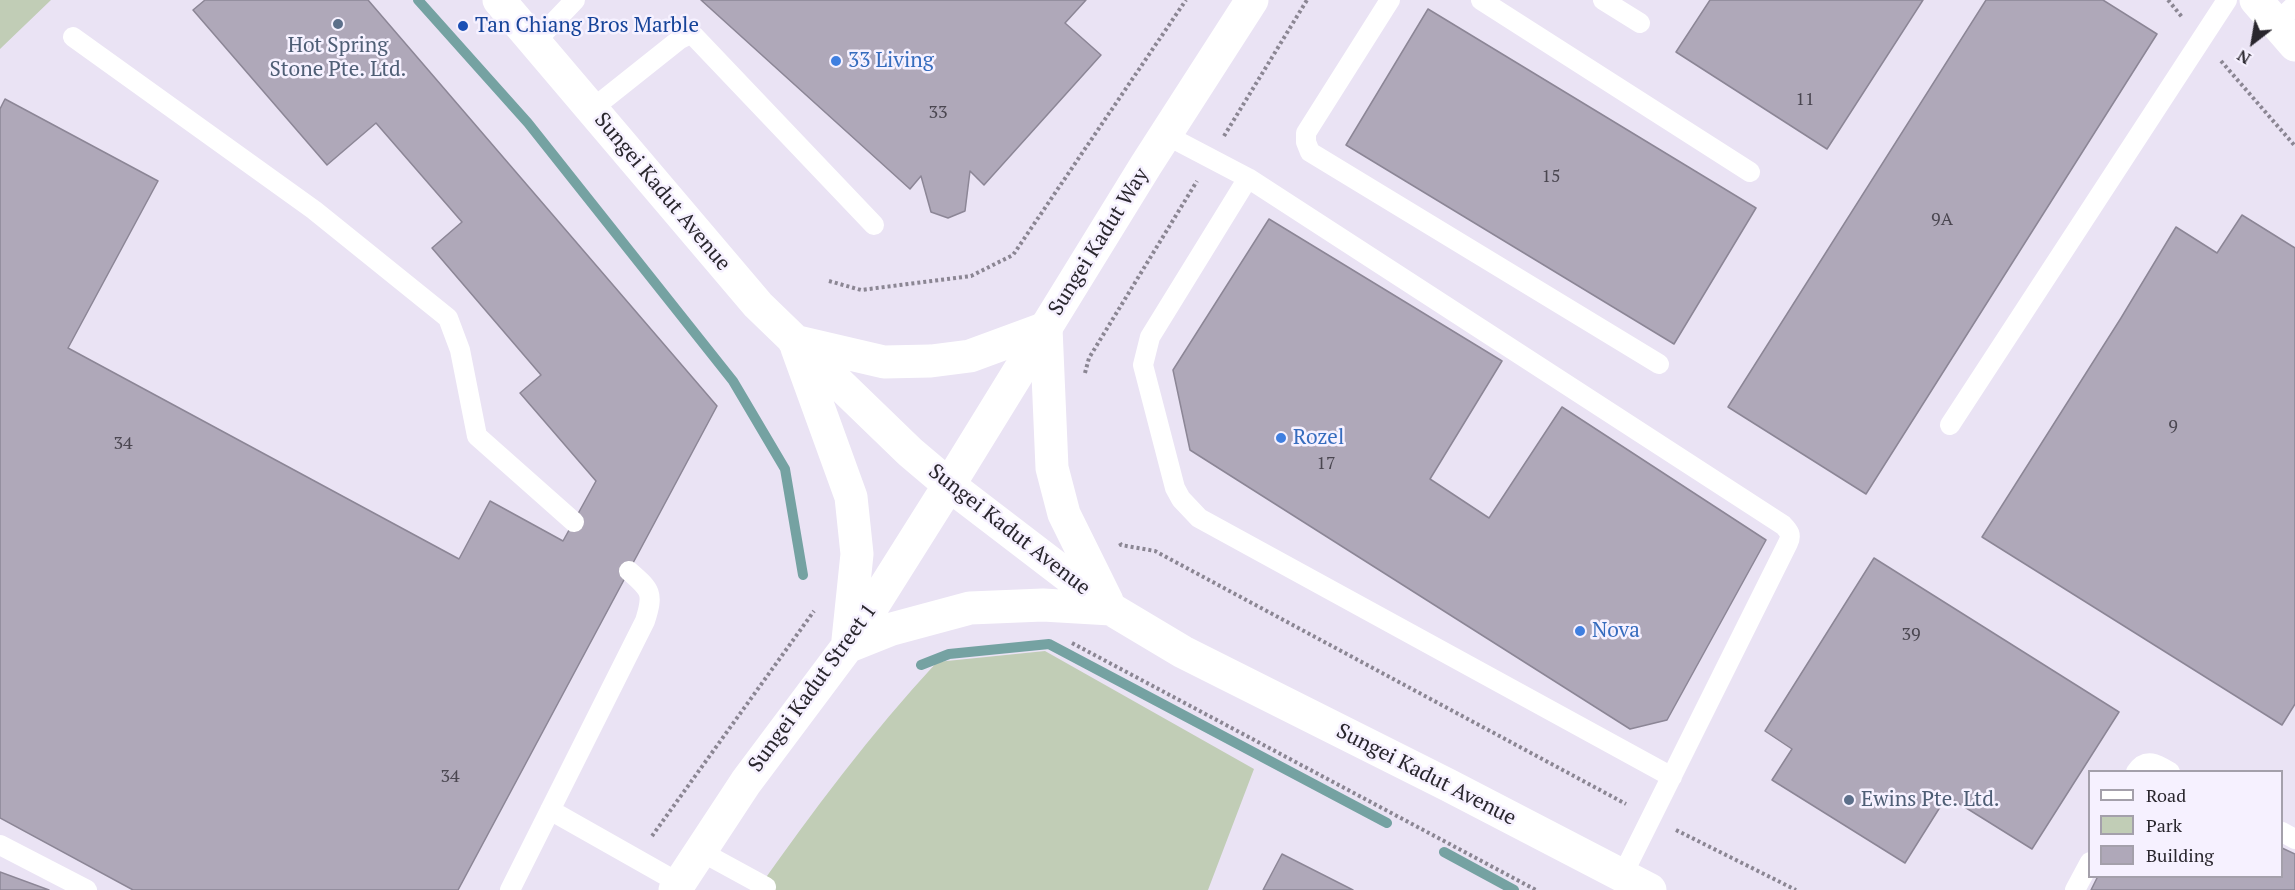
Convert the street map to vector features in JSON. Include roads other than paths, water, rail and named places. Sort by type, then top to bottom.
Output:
[{"type":"street","name":"Sungei Kadut Avenue","points":[[500,0],[758,305],[910,452],[949,485],[1111,609],[1183,652],[1438,780],[1636,883]]},
{"type":"street","name":"Sungei Kadut Way","points":[[949,485],[1252,0]]},
{"type":"street","points":[[794,341],[884,362],[931,361],[970,356],[1046,328],[1052,468],[1064,514],[1111,609]]},
{"type":"street","points":[[794,341],[851,496],[857,554],[847,647],[892,630],[970,608],[1043,604],[1111,609]]},
{"type":"street","name":"Sungei Kadut Street 1","points":[[677,887],[746,782],[847,647],[949,485]]},
{"type":"lane","points":[[535,42],[575,0]]},
{"type":"lane","points":[[1390,0],[1306,134],[1310,152],[1659,364]]},
{"type":"lane","points":[[1481,0],[1750,172]]},
{"type":"lane","points":[[1604,0],[1640,23]]},
{"type":"lane","points":[[1950,425],[2227,0]]},
{"type":"lane","points":[[592,109],[680,39],[687,35],[694,36],[874,225]]},
{"type":"lane","points":[[73,37],[314,210],[448,318],[460,350],[477,436],[574,522]]},
{"type":"lane","points":[[1166,135],[1248,178],[1789,531],[1791,537],[1652,818],[1636,883]]},
{"type":"lane","points":[[1248,178],[1150,338],[1145,352],[1143,365],[1175,488],[1181,499],[1199,518],[1672,777]]},
{"type":"lane","points":[[510,890],[645,621],[650,604],[650,594],[646,585],[629,571]]},
{"type":"lane","points":[[2137,770],[2142,764],[2150,762],[2168,770]]},
{"type":"lane","points":[[550,810],[636,859],[677,887]]},
{"type":"lane","points":[[0,845],[87,890]]},
{"type":"lane","points":[[700,851],[766,887]]},
{"type":"lane","points":[[2075,890],[2088,866]]},
{"type":"waterway","points":[[418,0],[528,123],[733,381],[785,469],[803,575]]},
{"type":"waterway","points":[[921,665],[949,654],[1049,644],[1387,823]]},
{"type":"waterway","points":[[1444,852],[1514,890]]},
{"type":"place","name":"Hot Spring Stone Pte. Ltd.","points":[[338,24]]},
{"type":"place","name":"Tan Chiang Bros Marble","points":[[463,26]]},
{"type":"place","name":"33 Living","points":[[836,61]]},
{"type":"place","name":"Rozel","points":[[1281,438]]},
{"type":"place","name":"Nova","points":[[1580,631]]},
{"type":"place","name":"Ewins Pte. Ltd.","points":[[1849,800]]}]
